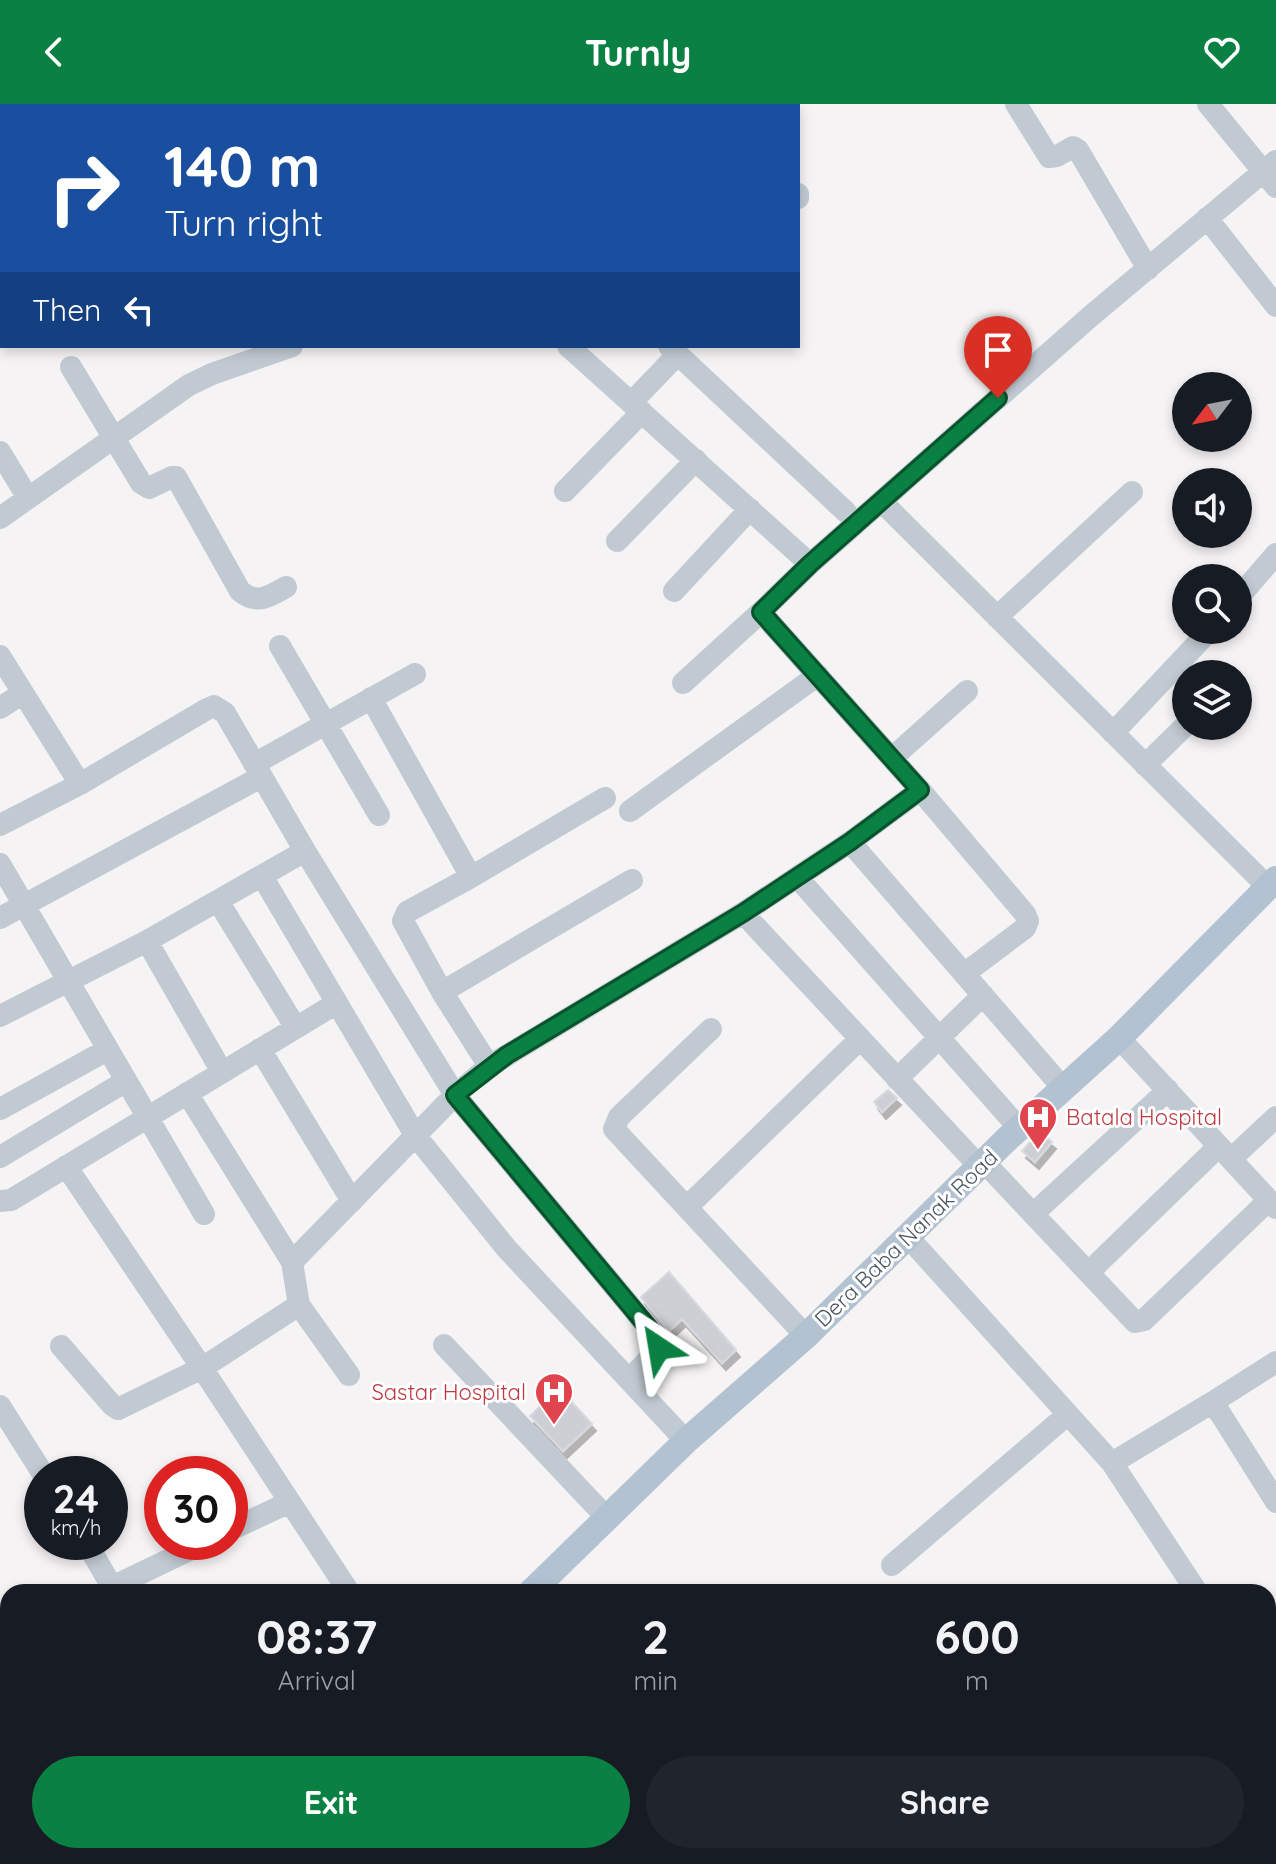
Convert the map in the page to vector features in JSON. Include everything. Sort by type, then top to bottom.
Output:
[{"type":"main road","name":"Dera Baba Nanak Road","points":[[539,1584],[686,1441],[806,1336],[1019,1128],[1119,1038],[1272,883]]},
{"type":"street","points":[[1016,104],[1049,157],[1073,147],[1078,150],[1148,269]]},
{"type":"street","points":[[683,683],[810,564],[1148,269],[1207,218],[1272,173],[1208,104]]},
{"type":"street","points":[[1207,218],[1276,306]]},
{"type":"street","points":[[0,518],[189,385],[286,348]]},
{"type":"street","points":[[570,348],[810,564]]},
{"type":"street","points":[[565,491],[636,408],[674,350],[846,512]]},
{"type":"street","points":[[71,367],[145,487],[176,477],[240,591],[256,600],[267,598],[286,587]]},
{"type":"street","points":[[0,452],[28,498]]},
{"type":"street","points":[[617,541],[696,460]]},
{"type":"street","points":[[997,617],[1132,492]]},
{"type":"street","points":[[881,501],[1145,765],[1272,883]]},
{"type":"street","points":[[674,591],[750,509]]},
{"type":"street","points":[[1252,582],[1276,554]]},
{"type":"street","points":[[761,612],[920,790],[1025,914],[1028,921],[1025,928],[964,974]]},
{"type":"street","points":[[1113,733],[1197,644]]},
{"type":"street","points":[[280,646],[379,815]]},
{"type":"street","points":[[0,656],[80,784]]},
{"type":"street","points":[[0,918],[257,771],[326,723],[415,674]]},
{"type":"street","points":[[630,811],[818,675]]},
{"type":"street","points":[[892,758],[967,691]]},
{"type":"street","points":[[0,708],[23,693]]},
{"type":"street","points":[[371,698],[471,877]]},
{"type":"street","points":[[0,825],[80,784],[214,706],[225,713],[305,851],[455,1095],[657,1338],[659,1348],[629,1380]]},
{"type":"street","points":[[1145,765],[1172,739]]},
{"type":"street","points":[[292,1262],[455,1095],[489,1066],[743,913],[850,842],[920,790]]},
{"type":"street","points":[[489,1066],[404,925],[404,916],[605,798]]},
{"type":"street","points":[[850,842],[1063,1088]]},
{"type":"street","points":[[0,1016],[147,941],[305,851]]},
{"type":"street","points":[[0,864],[204,1214]]},
{"type":"street","points":[[262,876],[415,1135],[507,1249],[686,1441]]},
{"type":"street","points":[[797,877],[1019,1128]]},
{"type":"street","points":[[442,992],[632,880]]},
{"type":"street","points":[[218,901],[296,1028]]},
{"type":"street","points":[[743,913],[897,1079],[1033,1214],[1131,1319],[1139,1322],[1273,1204],[1119,1038]]},
{"type":"street","points":[[147,941],[222,1072]]},
{"type":"street","points":[[897,1079],[983,995]]},
{"type":"street","points":[[0,1201],[11,1200],[337,1003]]},
{"type":"street","points":[[711,1029],[619,1117],[614,1129],[806,1336]]},
{"type":"street","points":[[687,1207],[860,1039]]},
{"type":"street","points":[[260,1049],[352,1201]]},
{"type":"street","points":[[0,1109],[107,1050]]},
{"type":"street","points":[[0,1157],[126,1081]]},
{"type":"street","points":[[1033,1214],[1168,1090]]},
{"type":"street","points":[[187,1093],[292,1262],[299,1305],[349,1375]]},
{"type":"street","points":[[1089,1272],[1225,1153],[1276,1117]]},
{"type":"street","points":[[66,1166],[344,1584]]},
{"type":"street","points":[[908,1237],[1112,1463],[1192,1584]]},
{"type":"street","points":[[61,1346],[118,1409],[202,1368],[299,1305]]},
{"type":"street","points":[[444,1345],[607,1518]]},
{"type":"street","points":[[1112,1463],[1276,1362]]},
{"type":"street","points":[[1213,1402],[1276,1502]]},
{"type":"street","points":[[0,1406],[32,1456]]},
{"type":"street","points":[[892,1565],[1067,1415]]},
{"type":"street","points":[[248,1522],[290,1502]]},
{"type":"street","points":[[96,1560],[110,1584]]},
{"type":"street","points":[[125,1584],[171,1560]]},
{"type":"building","points":[[888,1090],[897,1098],[882,1112],[874,1102]]},
{"type":"building","points":[[1039,1132],[1052,1142],[1035,1162],[1022,1151]]},
{"type":"building","points":[[669,1272],[736,1350],[722,1363],[682,1319],[669,1331],[641,1297]]},
{"type":"building","points":[[559,1388],[592,1424],[563,1451],[530,1416]]},
{"type":"place","name":"Batala Hospital","points":[[1038,1151]]},
{"type":"place","name":"Sastar Hospital","points":[[554,1426]]},
{"type":"route","points":[[659,1348],[657,1338],[455,1095],[489,1066],[743,913],[850,842],[920,790],[761,612],[810,564],[998,398]]}]
